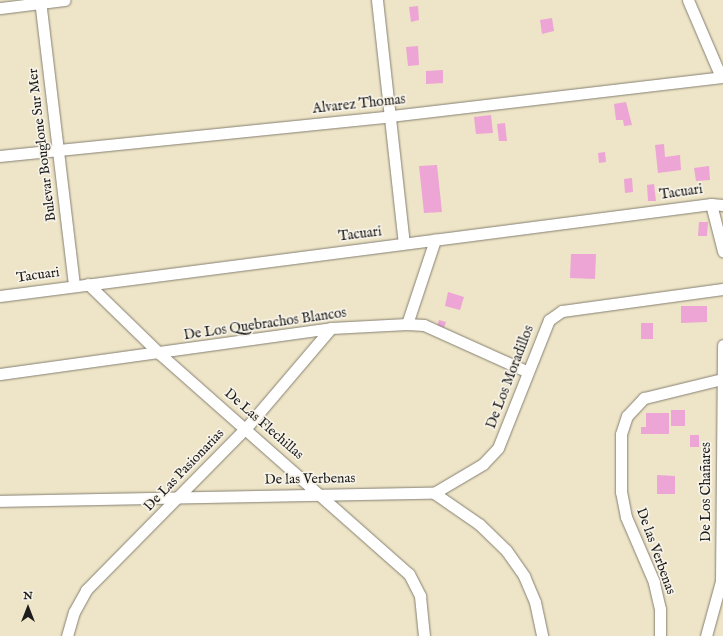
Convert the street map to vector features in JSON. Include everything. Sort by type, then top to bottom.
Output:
[{"type":"street","points":[[0,8],[65,0]]},
{"type":"street","points":[[377,0],[404,243]]},
{"type":"street","name":"Alvarez Thomas","points":[[0,156],[391,116],[721,77],[688,0]]},
{"type":"street","name":"Bulevar Bouglone Sur Mer","points":[[40,2],[74,286]]},
{"type":"street","points":[[711,204],[723,250]]},
{"type":"street","name":"Tacuari","points":[[0,296],[711,204],[723,205]]},
{"type":"street","points":[[407,324],[435,240]]},
{"type":"street","name":"De Las Flechillas","points":[[88,284],[160,354],[246,428],[409,574],[420,596],[424,636]]},
{"type":"street","name":"De Los Moradillos","points":[[434,493],[483,464],[498,448],[526,371],[549,320],[562,311],[723,289]]},
{"type":"street","name":"De Los Quebrachos Blancos","points":[[0,374],[160,354],[331,328],[407,324],[424,324],[526,371]]},
{"type":"street","name":"De Las Pasionarias","points":[[67,636],[74,612],[86,590],[246,428],[331,328]]},
{"type":"street","name":"De Los Chañares","points":[[706,636],[721,581],[723,345]]},
{"type":"street","name":"De las Verbenas","points":[[660,636],[660,609],[654,582],[626,517],[621,492],[621,434],[627,416],[644,398],[722,379]]},
{"type":"street","points":[[434,493],[480,524],[506,550],[524,576],[535,602],[542,636]]},
{"type":"street","name":"De las Verbenas","points":[[0,502],[181,495],[434,493]]},
{"type":"building","points":[[418,6],[419,20],[411,22],[409,7]]},
{"type":"building","points":[[552,18],[554,31],[542,34],[540,20]]},
{"type":"building","points":[[418,46],[419,65],[408,66],[406,47]]},
{"type":"building","points":[[443,70],[443,83],[426,84],[426,71]]},
{"type":"building","points":[[626,102],[632,125],[624,126],[623,120],[616,120],[614,104]]},
{"type":"building","points":[[491,115],[493,133],[476,134],[474,117]]},
{"type":"building","points":[[505,123],[507,141],[499,141],[497,124]]},
{"type":"building","points":[[664,144],[665,157],[680,155],[681,170],[658,173],[655,145]]},
{"type":"building","points":[[605,152],[606,162],[599,163],[598,153]]},
{"type":"building","points":[[437,165],[442,212],[424,213],[419,166]]},
{"type":"building","points":[[709,166],[710,180],[696,181],[694,168]]},
{"type":"building","points":[[632,178],[633,192],[625,193],[624,179]]},
{"type":"building","points":[[654,184],[656,201],[648,201],[647,185]]},
{"type":"building","points":[[699,222],[708,222],[707,236],[698,236]]},
{"type":"building","points":[[571,254],[596,254],[595,279],[570,278]]},
{"type":"building","points":[[448,292],[464,297],[460,310],[445,306]]},
{"type":"building","points":[[681,306],[707,306],[707,322],[681,323]]},
{"type":"building","points":[[439,320],[446,322],[443,331],[436,329]]},
{"type":"building","points":[[641,323],[653,323],[653,339],[641,339]]},
{"type":"building","points":[[671,410],[685,410],[685,426],[671,426]]},
{"type":"building","points":[[646,413],[669,413],[669,434],[641,434],[641,427],[646,427]]},
{"type":"building","points":[[690,435],[699,435],[699,447],[690,447]]},
{"type":"building","points":[[657,475],[675,476],[675,494],[657,494]]}]
